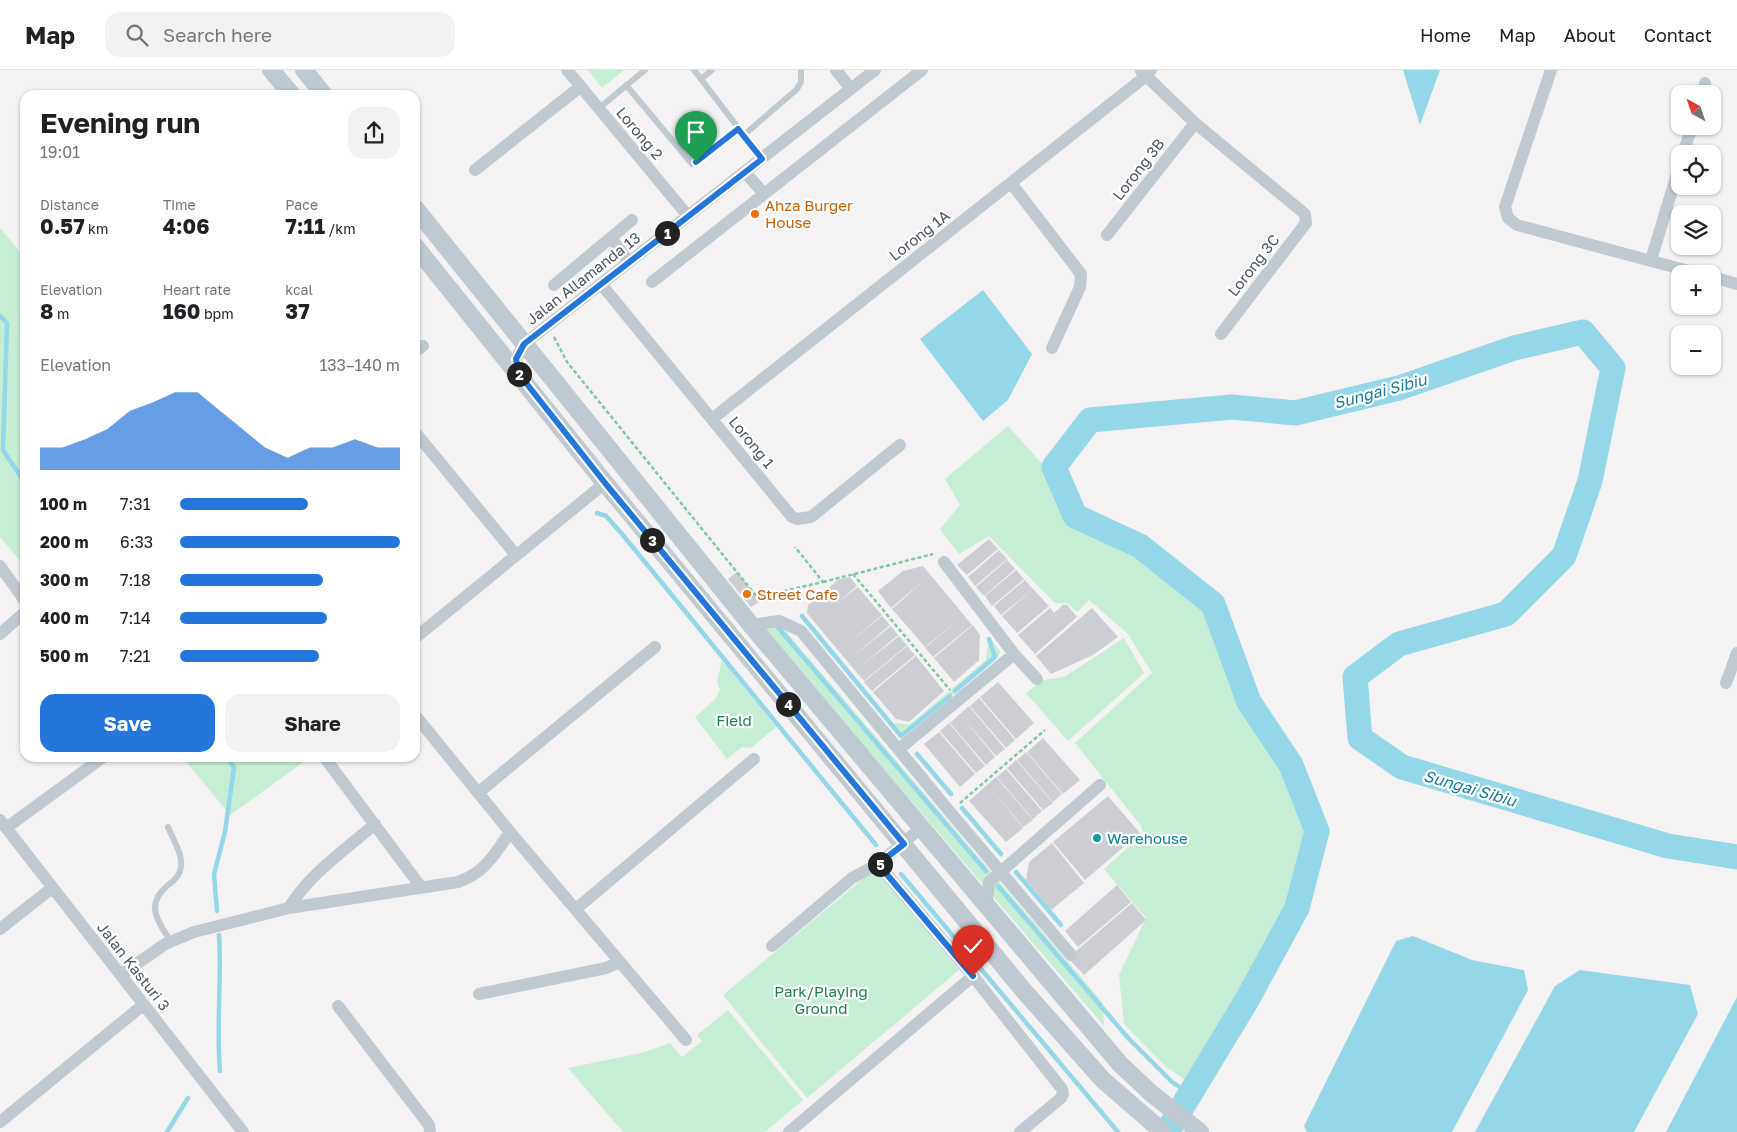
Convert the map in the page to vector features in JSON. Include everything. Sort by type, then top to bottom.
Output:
[{"type":"street","points":[[271,70],[288,90]]},
{"type":"street","points":[[304,70],[320,90]]},
{"type":"street","name":"Lorong 2","points":[[566,70],[688,216]]},
{"type":"street","points":[[836,70],[851,89]]},
{"type":"street","name":"Jalan Allamanda 13","points":[[519,374],[516,359],[524,344],[875,70]]},
{"type":"street","points":[[652,282],[922,70]]},
{"type":"street","points":[[1551,70],[1505,207],[1508,218],[1517,225],[1671,266]]},
{"type":"street","points":[[1146,72],[1195,123]]},
{"type":"street","name":"Lorong 1A","points":[[712,419],[1011,183],[1146,72]]},
{"type":"street","points":[[475,170],[580,87]]},
{"type":"street","name":"Lorong 3C","points":[[1195,123],[1305,214],[1306,223],[1221,334]]},
{"type":"street","name":"Lorong 3B","points":[[1108,234],[1195,123]]},
{"type":"street","points":[[745,172],[764,194]]},
{"type":"street","points":[[1011,183],[1081,274],[1082,280],[1077,294],[1052,348]]},
{"type":"street","points":[[1650,260],[1671,193]]},
{"type":"street","points":[[420,214],[752,625],[1120,1064],[1151,1093],[1200,1132]]},
{"type":"street","points":[[554,285],[632,220]]},
{"type":"street","points":[[611,238],[629,262]]},
{"type":"street","points":[[420,252],[605,483],[1024,991],[1103,1080],[1163,1132]]},
{"type":"street","points":[[1721,280],[1737,284]]},
{"type":"street","name":"Lorong 1","points":[[601,284],[792,517],[797,519],[811,517],[900,444]]},
{"type":"street","points":[[420,438],[516,555]]},
{"type":"street","points":[[420,634],[605,483]]},
{"type":"street","points":[[940,558],[1014,654],[1037,679]]},
{"type":"street","points":[[0,566],[20,594]]},
{"type":"street","points":[[0,634],[20,616]]},
{"type":"street","points":[[752,625],[779,621],[801,631],[1071,955]]},
{"type":"street","points":[[479,792],[655,647]]},
{"type":"street","points":[[1726,683],[1737,653]]},
{"type":"street","points":[[899,749],[957,699],[1014,654]]},
{"type":"street","points":[[420,721],[510,832],[686,1040]]},
{"type":"street","points":[[576,909],[754,759]]},
{"type":"street","points":[[3,824],[96,762]]},
{"type":"street","points":[[328,762],[421,887]]},
{"type":"street","points":[[990,910],[987,889],[989,882],[1000,870],[1100,785]]},
{"type":"street","name":"Jalan Kasturi 3","points":[[3,824],[241,1131]]},
{"type":"street","points":[[289,908],[297,894],[312,879],[375,824]]},
{"type":"street","points":[[772,946],[852,878],[878,864],[921,828]]},
{"type":"street","points":[[120,975],[139,960],[171,942],[194,932],[289,908],[458,882],[474,876],[488,864],[510,832]]},
{"type":"street","points":[[878,864],[973,976],[1062,1089],[1063,1094],[1060,1098],[1020,1132]]},
{"type":"street","points":[[0,929],[52,888]]},
{"type":"street","points":[[479,994],[606,968],[620,962]]},
{"type":"street","points":[[789,1132],[973,976]]},
{"type":"street","points":[[0,1122],[143,1005]]},
{"type":"street","points":[[338,1006],[429,1125],[430,1132]]},
{"type":"lane","points":[[598,109],[645,70]]},
{"type":"lane","points":[[694,70],[762,159]]},
{"type":"lane","points":[[701,79],[712,70]]},
{"type":"lane","points":[[744,136],[797,89],[801,82],[801,70]]},
{"type":"lane","points":[[626,86],[692,164],[738,129]]},
{"type":"lane","points":[[168,827],[181,858],[181,868],[175,880],[156,897],[154,906],[158,920],[171,942]]},
{"type":"path","points":[[560,332],[552,338],[567,362],[757,597],[853,574],[940,558]]},
{"type":"path","points":[[796,547],[823,582]]},
{"type":"path","points":[[853,574],[957,699]]},
{"type":"path","points":[[950,812],[1045,730]]},
{"type":"green space","points":[[588,70],[624,70],[602,88]]},
{"type":"green space","points":[[0,228],[20,251],[20,561],[0,537]]},
{"type":"green space","points":[[1008,426],[1046,468],[1073,521],[1134,550],[1207,605],[1240,700],[1282,765],[1308,832],[1291,901],[1191,1084],[1165,1066],[1124,1024],[1119,975],[1146,918],[1104,869],[1143,834],[1141,826],[1075,743],[1152,673],[1128,634],[1089,600],[1077,612],[1067,603],[1055,603],[989,536],[959,554],[940,529],[960,505],[945,479]]},
{"type":"green space","points":[[777,621],[1103,1003],[1104,1026],[763,628]]},
{"type":"green space","points":[[1124,638],[1144,673],[1068,741],[1026,693],[1044,680],[1064,677]]},
{"type":"green space","points":[[991,640],[1000,651],[998,657],[908,732],[902,734],[891,725],[897,723],[909,725],[986,660],[988,644]]},
{"type":"green space","name":"Field","points":[[722,660],[776,727],[751,748],[742,747],[727,759],[695,717],[714,700],[720,690],[717,682]]},
{"type":"green space","points":[[186,762],[303,762],[230,815]]},
{"type":"green space","name":"Park/Playing Ground","points":[[875,869],[959,970],[807,1098],[723,995]]},
{"type":"green space","points":[[728,1010],[803,1100],[765,1132],[623,1132],[568,1068],[642,1053],[670,1043],[682,1057],[702,1041],[697,1035]]},
{"type":"water","points":[[1403,70],[1440,70],[1420,125]]},
{"type":"water","points":[[983,290],[1032,354],[1008,400],[983,421],[920,339]]},
{"type":"water","points":[[1413,936],[1472,960],[1524,970],[1528,990],[1452,1132],[1307,1132],[1304,1126],[1396,941]]},
{"type":"water","points":[[1580,970],[1690,985],[1698,1014],[1634,1132],[1475,1132],[1555,986]]},
{"type":"water","points":[[1737,997],[1737,1132],[1666,1132]]},
{"type":"building","points":[[989,539],[998,549],[967,575],[957,565]]},
{"type":"building","points":[[999,550],[1007,559],[975,586],[968,577]]},
{"type":"building","points":[[1007,560],[1015,569],[984,596],[976,587]]},
{"type":"building","points":[[923,566],[972,625],[933,657],[925,648],[961,618],[925,647],[892,609],[927,578],[891,608],[878,591],[903,571]]},
{"type":"building","points":[[1016,570],[1024,579],[992,606],[985,596]]},
{"type":"building","name":"Street Cafe","points":[[737,572],[760,601],[751,607],[728,579]]},
{"type":"building","points":[[850,577],[857,586],[836,604],[858,587],[874,606],[831,642],[807,613],[808,605],[838,580]]},
{"type":"building","points":[[1025,580],[1033,589],[1001,615],[994,606]]},
{"type":"building","points":[[1033,589],[1049,606],[1017,633],[1002,616]]},
{"type":"building","points":[[1063,605],[1067,605],[1077,617],[1035,654],[1018,635],[1050,608],[1054,613]]},
{"type":"building","points":[[874,606],[882,615],[843,648],[882,616],[890,625],[851,658],[891,626],[898,635],[859,668],[899,636],[907,645],[864,681],[831,642]]},
{"type":"building","points":[[1092,608],[1118,637],[1093,655],[1051,674],[1036,656]]},
{"type":"building","points":[[973,625],[980,635],[979,660],[954,682],[934,658]]},
{"type":"building","points":[[907,646],[915,655],[872,691],[864,682]]},
{"type":"building","points":[[916,656],[944,691],[909,722],[896,719],[873,692]]},
{"type":"building","points":[[998,682],[1034,723],[1016,739],[980,697]]},
{"type":"building","points":[[979,698],[1015,740],[1006,748],[970,706]]},
{"type":"building","points":[[969,706],[1005,749],[996,756],[963,718],[995,757],[986,765],[950,723]]},
{"type":"building","points":[[949,723],[985,766],[976,773],[940,731]]},
{"type":"building","points":[[939,732],[975,774],[960,787],[924,744]]},
{"type":"building","points":[[1043,738],[1080,780],[1063,794],[1027,752]]},
{"type":"building","points":[[1026,752],[1062,794],[1053,802],[1017,760]]},
{"type":"building","points":[[1016,760],[1053,803],[1043,810],[1007,768]]},
{"type":"building","points":[[1006,769],[1042,811],[1033,819],[997,777]]},
{"type":"building","points":[[996,777],[1033,820],[1023,827],[990,788],[1023,828],[1006,842],[969,801]]},
{"type":"building","name":"Warehouse","points":[[1108,796],[1140,833],[1085,880],[1053,842]]},
{"type":"building","points":[[1052,843],[1084,883],[1051,910],[1026,880],[1029,862]]},
{"type":"building","points":[[1117,885],[1131,902],[1078,947],[1065,931]]},
{"type":"building","points":[[1132,903],[1146,920],[1084,975],[1068,958]]},
{"type":"waterway","points":[[0,316],[7,323],[3,450],[20,476]]},
{"type":"waterway","name":"Sungai Sibiu","points":[[1167,1132],[1247,1000],[1297,908],[1317,831],[1291,765],[1249,702],[1213,604],[1140,546],[1075,516],[1054,467],[1090,420],[1232,407],[1295,413],[1399,388],[1514,348],[1583,332],[1613,368],[1590,481],[1564,556],[1506,614],[1399,644],[1355,677],[1360,738],[1402,767],[1668,846],[1737,857]]},
{"type":"waterway","points":[[597,513],[606,516],[622,534],[876,845]]},
{"type":"waterway","points":[[802,616],[901,736],[950,696]]},
{"type":"waterway","points":[[775,624],[986,871]]},
{"type":"waterway","points":[[955,691],[995,657],[989,639]]},
{"type":"waterway","points":[[917,754],[951,794]]},
{"type":"waterway","points":[[217,911],[214,874],[225,832],[234,767],[230,762]]},
{"type":"waterway","points":[[962,808],[1001,854]]},
{"type":"waterway","points":[[1016,872],[1061,925]]},
{"type":"waterway","points":[[901,874],[1118,1132]]},
{"type":"waterway","points":[[998,886],[1129,1039],[1172,1082],[1190,1094]]},
{"type":"waterway","points":[[219,935],[220,1071]]},
{"type":"waterway","points":[[167,1132],[188,1098]]},
{"type":"place","name":"Ahza Burger House","points":[[755,214]]},
{"type":"place","name":"Street Cafe","points":[[747,594]]},
{"type":"place","name":"Warehouse","points":[[1097,838]]},
{"type":"route","points":[[696,162],[738,129],[762,159],[524,344],[516,359],[519,374],[605,483],[904,844],[878,864],[973,976]]}]
